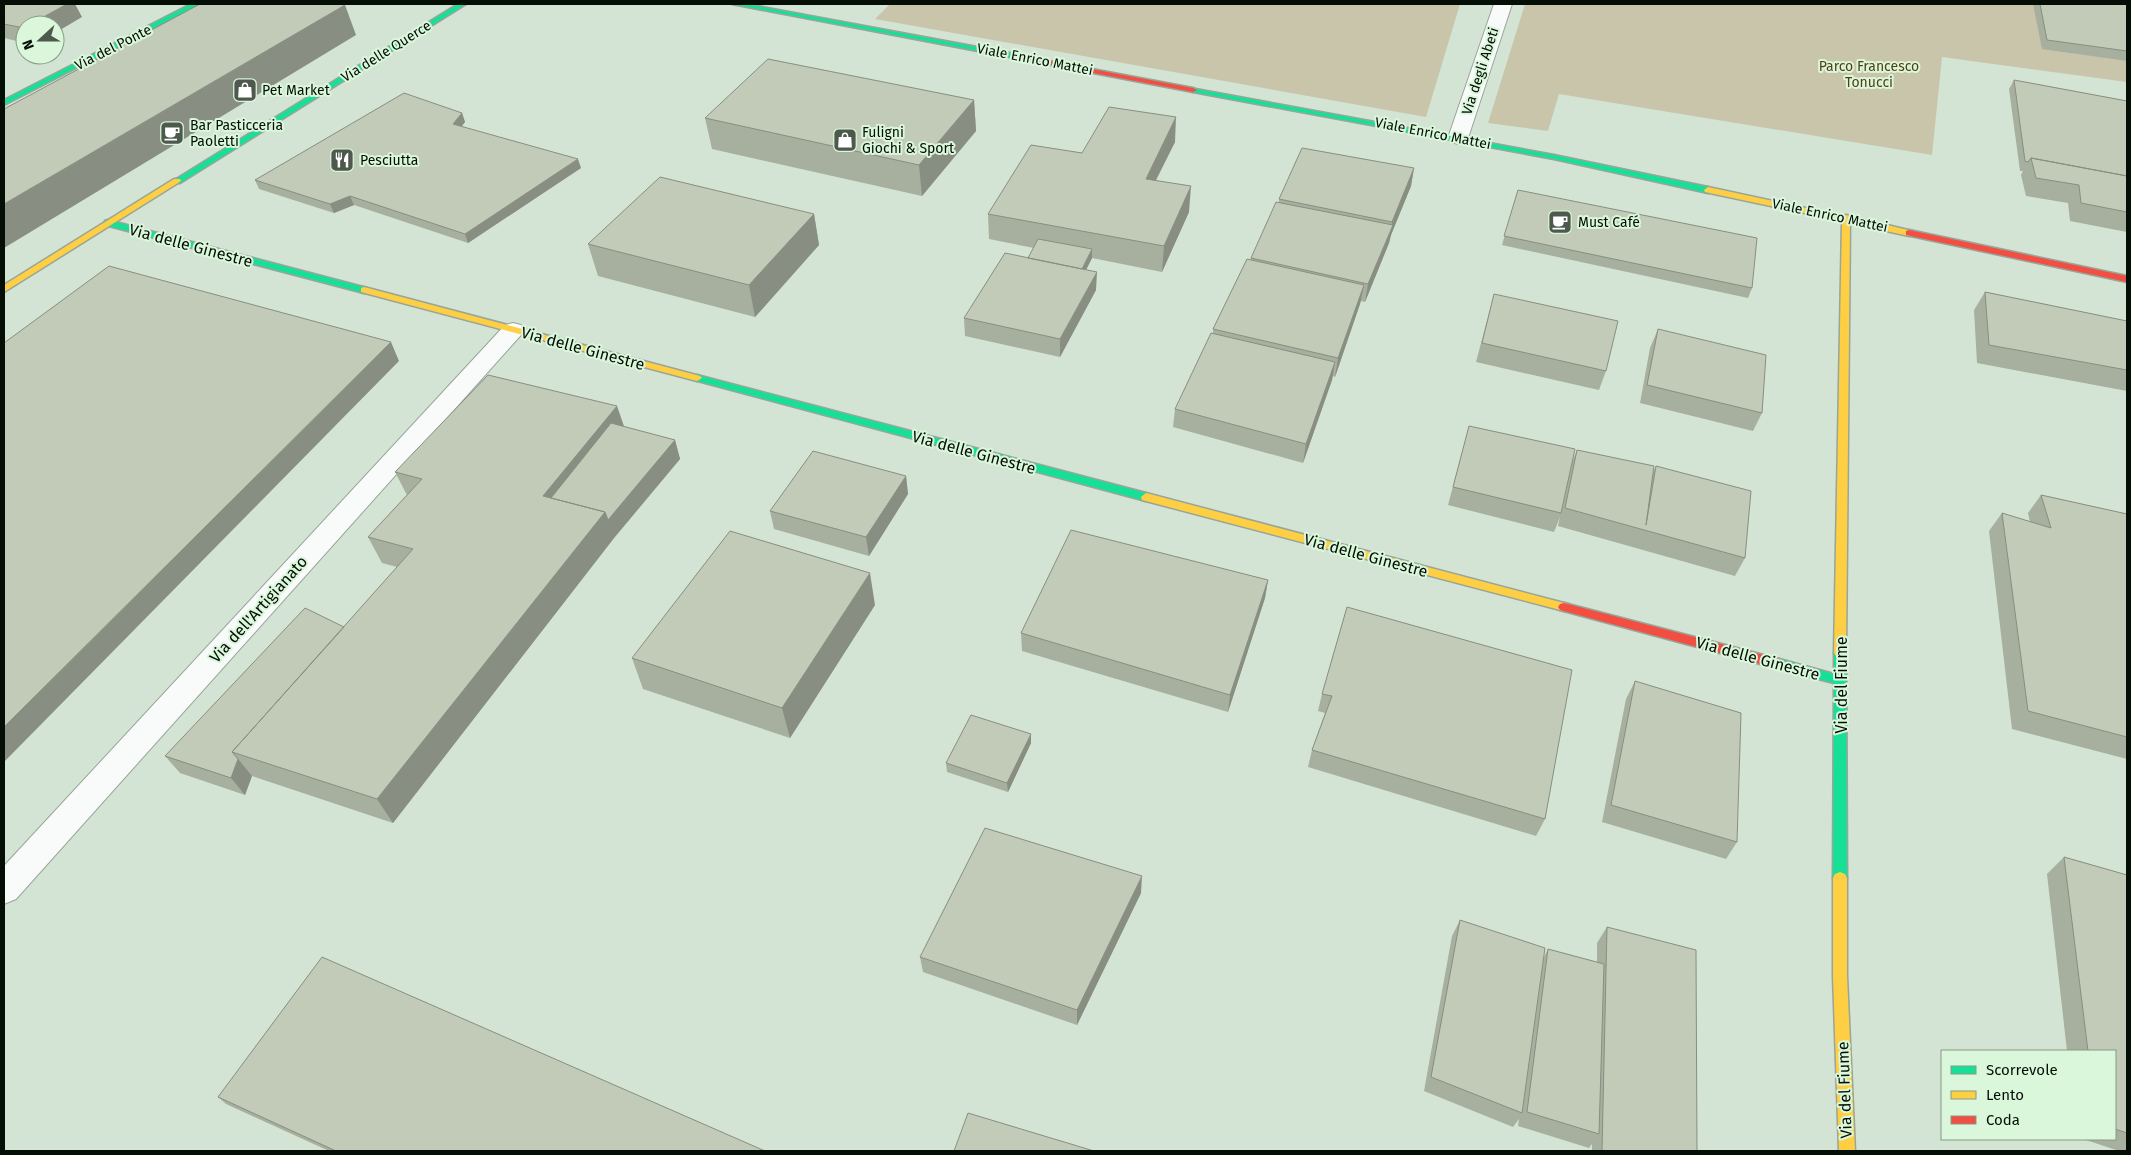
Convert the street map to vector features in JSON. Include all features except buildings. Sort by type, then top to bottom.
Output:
[{"type":"street","name":"Via del Ponte","points":[[4,103],[196,4]]},
{"type":"street","name":"Via delle Querce","points":[[4,289],[462,4]]},
{"type":"street","name":"Viale Enrico Mattei","points":[[736,4],[1458,138],[1846,218],[2127,279]]},
{"type":"street","name":"Via degli Abeti","points":[[1458,138],[1502,4]]},
{"type":"street","name":"Via del Fiume","points":[[1846,218],[1840,680],[1840,976],[1847,1151]]},
{"type":"street","name":"Via delle Ginestre","points":[[108,224],[1840,680]]},
{"type":"street","name":"Via dell'Artigianato","points":[[4,888],[513,330]]},
{"type":"green space","points":[[890,4],[1460,4],[1426,117],[875,19]]},
{"type":"green space","name":"Parco Francesco Tonucci","points":[[1525,4],[2127,4],[2127,82],[1942,57],[1932,155],[1559,94],[1548,131],[1488,123]]},
{"type":"traffic: fast","points":[[4,103],[196,4]]},
{"type":"traffic: fast","points":[[177,181],[462,4]]},
{"type":"traffic: fast","points":[[736,4],[1020,57]]},
{"type":"traffic: fast","points":[[1193,90],[1554,157],[1708,190]]},
{"type":"traffic: fast","points":[[108,223],[364,290]]},
{"type":"traffic: fast","points":[[697,378],[1146,497]]},
{"type":"traffic: fast","points":[[1840,653],[1840,878]]},
{"type":"traffic: fast","points":[[1779,664],[1840,680]]},
{"type":"traffic: slow","points":[[4,289],[177,181]]},
{"type":"traffic: slow","points":[[1708,190],[1909,233]]},
{"type":"traffic: slow","points":[[1840,653],[1846,218]]},
{"type":"traffic: slow","points":[[364,290],[697,378]]},
{"type":"traffic: slow","points":[[1146,497],[1564,607]]},
{"type":"traffic: slow","points":[[1840,878],[1840,976],[1847,1151]]},
{"type":"traffic: jam","points":[[1020,57],[1193,90]]},
{"type":"traffic: jam","points":[[1909,233],[2127,279]]},
{"type":"traffic: jam","points":[[1564,607],[1779,664]]},
{"type":"place","name":"Pet Market","points":[[245,90]]},
{"type":"place","name":"Bar Pasticceria Paoletti","points":[[172,133]]},
{"type":"place","name":"Fuligni Giochi & Sport","points":[[845,140]]},
{"type":"place","name":"Pesciutta","points":[[342,160]]},
{"type":"place","name":"Must Café","points":[[1560,222]]}]
